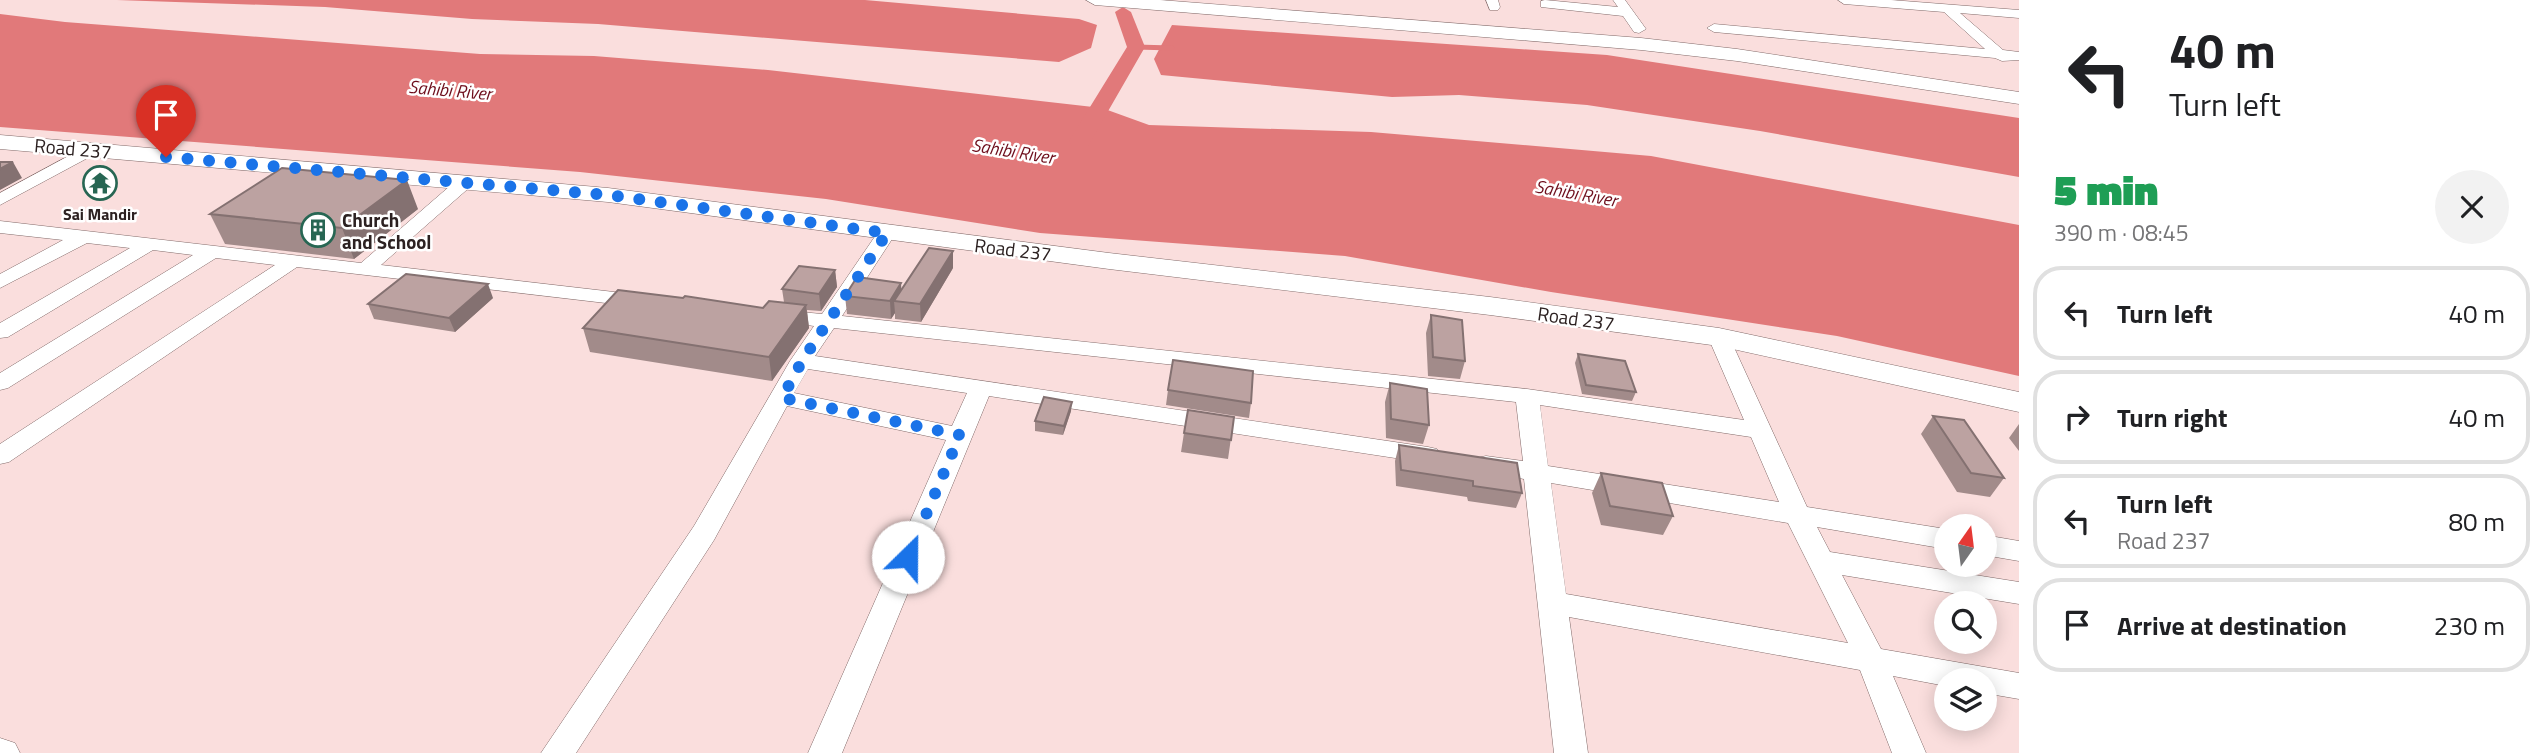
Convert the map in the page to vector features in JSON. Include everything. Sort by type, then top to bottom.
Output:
[{"type":"street","points":[[1095,0],[1641,44],[1737,55],[2019,99]]},
{"type":"street","points":[[1293,0],[1639,29],[2013,73]]},
{"type":"street","points":[[1844,0],[2019,14]]},
{"type":"street","points":[[1545,4],[1623,6],[1639,29]]},
{"type":"street","points":[[1947,8],[2000,54],[2013,73]]},
{"type":"street","points":[[1714,28],[2019,56]]},
{"type":"street","name":"Road 237","points":[[0,142],[608,195],[887,233],[1477,304],[1719,337],[2019,402]]},
{"type":"street","points":[[0,200],[89,150]]},
{"type":"street","points":[[364,270],[464,183]]},
{"type":"street","points":[[0,227],[147,246],[664,303]]},
{"type":"street","points":[[0,241],[23,229]]},
{"type":"street","points":[[558,753],[704,533],[802,361],[887,233]]},
{"type":"street","points":[[0,282],[83,237]]},
{"type":"street","points":[[0,332],[147,246]]},
{"type":"street","points":[[0,383],[212,252]]},
{"type":"street","points":[[0,456],[292,262]]},
{"type":"street","points":[[759,314],[1527,396],[1759,430]]},
{"type":"street","points":[[1719,337],[1798,516],[1871,660],[1909,753]]},
{"type":"street","points":[[802,361],[1538,472],[1934,538]]},
{"type":"street","points":[[825,753],[981,388]]},
{"type":"street","points":[[1527,396],[1571,753]]},
{"type":"street","points":[[782,398],[960,435]]},
{"type":"street","points":[[1997,547],[2019,551]]},
{"type":"street","points":[[1820,561],[2019,593]]},
{"type":"street","points":[[1551,603],[2019,686]]},
{"type":"water","points":[[117,0],[865,0],[1079,19],[1097,25],[1091,48],[1059,62],[598,24],[472,19],[325,7]]},
{"type":"water","name":"Sahibi River","points":[[0,14],[65,22],[480,54],[594,56],[768,70],[1102,108],[1149,125],[1371,132],[1651,156],[2019,225],[2019,376],[1837,336],[1551,292],[1345,256],[1040,233],[826,199],[580,172],[0,127]]},
{"type":"water","points":[[1172,25],[1607,55],[2019,118],[2019,177],[1760,131],[1587,105],[1459,95],[1392,97],[1161,75],[1154,59]]},
{"type":"building","points":[[0,162],[13,162],[0,169]]},
{"type":"building","points":[[282,168],[407,180],[342,228],[210,214]]},
{"type":"building","points":[[929,248],[953,251],[920,304],[894,301]]},
{"type":"building","points":[[799,266],[835,270],[819,294],[782,289]]},
{"type":"building","points":[[406,274],[488,284],[449,318],[368,304]]},
{"type":"building","points":[[857,277],[901,283],[890,301],[845,296]]},
{"type":"building","points":[[618,290],[683,298],[685,296],[763,308],[769,301],[806,305],[769,357],[583,328]]},
{"type":"building","points":[[1431,315],[1462,320],[1465,361],[1433,357]]},
{"type":"building","points":[[1578,354],[1625,361],[1636,392],[1586,385]]},
{"type":"building","points":[[1173,360],[1253,371],[1251,403],[1168,390]]},
{"type":"building","points":[[1390,383],[1427,389],[1429,425],[1391,419]]},
{"type":"building","points":[[1044,397],[1072,402],[1064,426],[1035,421]]},
{"type":"building","points":[[1188,410],[1234,417],[1231,440],[1184,433]]},
{"type":"building","points":[[1933,416],[1964,420],[2004,478],[1971,473]]},
{"type":"building","points":[[1399,445],[1517,463],[1522,493],[1473,486],[1473,481],[1401,470]]},
{"type":"building","points":[[1601,473],[1662,483],[1673,516],[1610,506]]},
{"type":"waterway","points":[[1080,141],[1136,47],[1123,12]]},
{"type":"waterway","points":[[1136,47],[1172,48]]},
{"type":"place","name":"Sai Mandir","points":[[100,183]]},
{"type":"place","name":"Church and School","points":[[318,230]]},
{"type":"route","points":[[166,157],[608,195],[887,233],[802,361],[782,398],[960,435],[908,557]]}]
